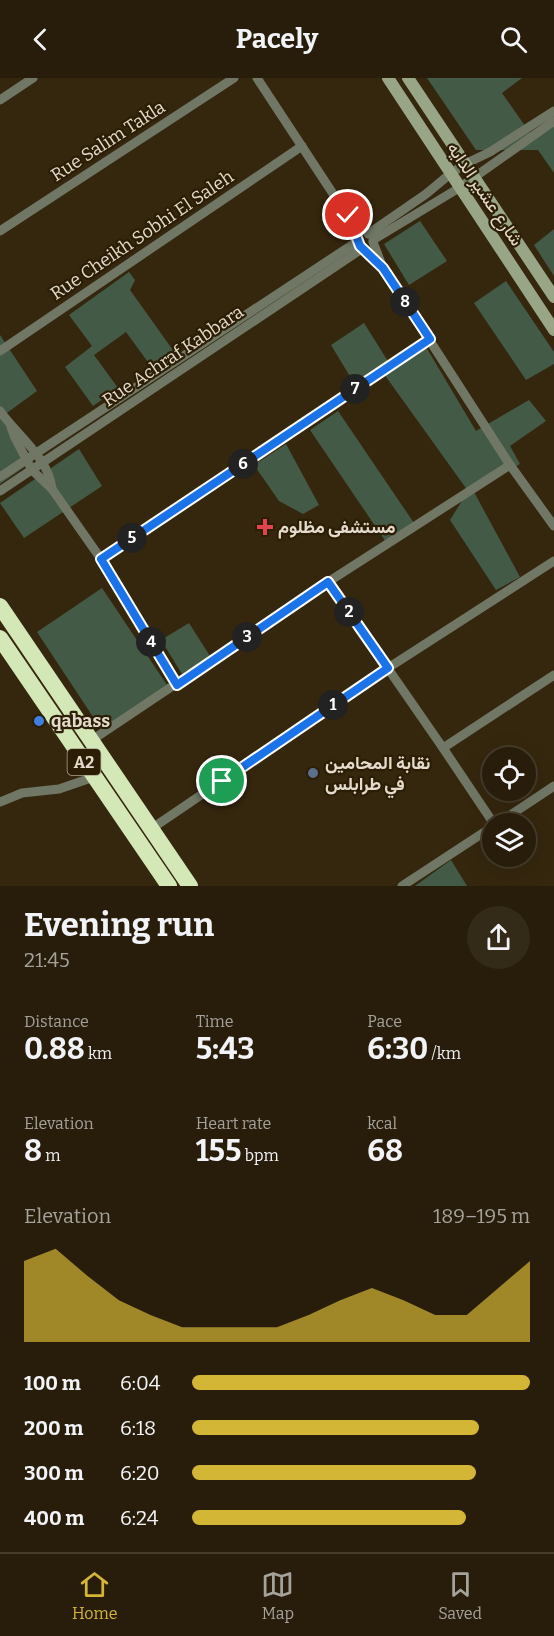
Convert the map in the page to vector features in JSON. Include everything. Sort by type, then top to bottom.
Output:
[{"type":"highway","name":"A2","points":[[0,606],[190,886]]},
{"type":"highway","name":"A2","points":[[0,638],[168,886]]},
{"type":"street","points":[[0,100],[33,78]]},
{"type":"street","name":"Rue Salim Takla","points":[[0,231],[234,78]]},
{"type":"street","points":[[257,78],[366,241],[510,465],[554,526]]},
{"type":"street","name":"شارع عشير الدايه","points":[[388,78],[554,330]]},
{"type":"street","name":"شارع عشير الدايه","points":[[408,78],[554,297]]},
{"type":"street","name":"Rue Achraf Kabbara","points":[[0,490],[42,464],[366,241],[450,174],[465,164],[481,158],[554,111]]},
{"type":"street","name":"Rue Achraf Kabbara","points":[[0,477],[366,241],[459,188],[554,121]]},
{"type":"street","name":"Rue Cheikh Sobhi El Saleh","points":[[0,351],[302,146]]},
{"type":"street","points":[[101,559],[430,339]]},
{"type":"street","points":[[0,411],[11,427],[36,453],[52,489]]},
{"type":"street","points":[[11,427],[32,470],[52,489],[101,559],[177,685]]},
{"type":"street","points":[[92,740],[328,582],[510,465]]},
{"type":"street","points":[[152,829],[388,668],[554,561]]},
{"type":"street","points":[[328,582],[486,813]]},
{"type":"street","points":[[443,748],[554,675]]},
{"type":"street","points":[[0,802],[22,793],[59,789],[93,777]]},
{"type":"street","points":[[512,813],[554,786]]},
{"type":"street","points":[[402,886],[482,833]]},
{"type":"green space","points":[[427,78],[522,78],[502,93],[530,133],[554,116],[554,173],[538,150],[476,150]]},
{"type":"green space","points":[[420,221],[447,261],[409,285],[384,244]]},
{"type":"green space","points":[[554,229],[554,276],[534,245]]},
{"type":"green space","points":[[129,272],[135,280],[130,290],[175,353],[153,369],[126,332],[94,355],[118,388],[93,406],[65,367],[92,346],[69,315]]},
{"type":"green space","points":[[506,281],[554,352],[554,364],[526,380],[474,303]]},
{"type":"green space","points":[[364,323],[391,366],[426,347],[476,431],[529,400],[546,421],[510,446],[520,464],[474,492],[520,577],[496,590],[450,520],[468,491],[384,374],[357,388],[331,345]]},
{"type":"green space","points":[[0,335],[37,391],[4,415],[33,461],[0,484]]},
{"type":"green space","points":[[338,411],[416,526],[388,545],[310,430]]},
{"type":"green space","points":[[286,444],[319,505],[303,514],[279,501],[254,465]]},
{"type":"green space","points":[[79,449],[102,486],[24,538],[0,503]]},
{"type":"green space","points":[[102,588],[167,685],[101,729],[37,632]]},
{"type":"green space","points":[[189,623],[210,656],[182,674],[161,640]]},
{"type":"green space","points":[[451,860],[467,886],[415,886]]},
{"type":"place","name":"مستشفى مظلوم","points":[[265,527]]},
{"type":"place","name":"qabass","points":[[39,721]]},
{"type":"place","name":"نقابة المحامين في طرابلس","points":[[313,773]]},
{"type":"route","points":[[222,781],[388,668],[328,582],[177,685],[101,559],[430,339],[383,268],[365,249],[361,248],[348,215]]}]
